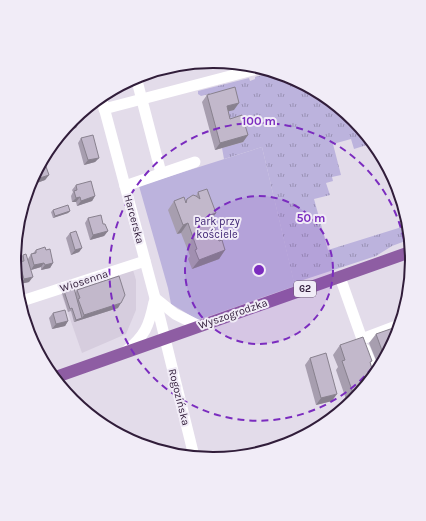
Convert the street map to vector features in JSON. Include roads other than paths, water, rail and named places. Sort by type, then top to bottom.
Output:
[{"type":"main road","name":"Wyszogrodzka","points":[[60,376],[405,254]]},
{"type":"street","points":[[103,104],[142,98],[247,72]]},
{"type":"street","points":[[138,84],[161,174]]},
{"type":"street","name":"Harcerska","points":[[103,104],[155,298],[164,339]]},
{"type":"street","points":[[125,186],[195,162]]},
{"type":"street","name":"Wiosenna","points":[[25,300],[145,261]]},
{"type":"street","points":[[340,277],[373,367]]},
{"type":"street","points":[[124,353],[147,329],[155,298],[175,314],[199,326]]},
{"type":"street","points":[[362,339],[393,327]]},
{"type":"street","name":"Rogozińska","points":[[164,339],[193,451]]},
{"type":"park label","name":"Park przy kościele","points":[[217,227]]}]
